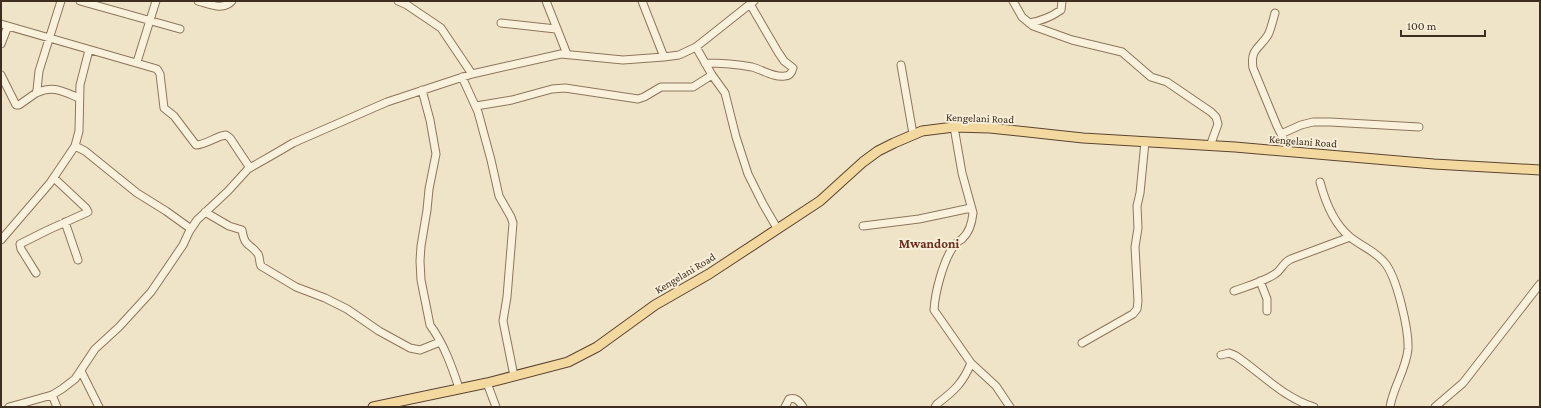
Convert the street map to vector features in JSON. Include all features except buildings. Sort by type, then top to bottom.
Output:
[{"type":"main road","name":"Kengelani Road","points":[[373,407],[487,383],[568,362],[587,353],[598,347],[655,305],[710,274],[827,195],[872,156],[912,134],[928,130],[990,128],[1145,142],[1540,170]]},
{"type":"street","points":[[36,93],[38,88],[39,71],[61,1]]},
{"type":"street","points":[[80,1],[180,29]]},
{"type":"street","points":[[137,62],[156,1]]},
{"type":"street","points":[[200,1],[220,7],[228,5],[232,1]]},
{"type":"street","points":[[398,1],[407,5],[441,28],[472,74]]},
{"type":"street","points":[[546,1],[566,54]]},
{"type":"street","points":[[642,1],[664,58]]},
{"type":"street","points":[[1013,1],[1019,13],[1029,23],[1037,28],[1067,38],[1122,52],[1151,77],[1167,82],[1211,112],[1218,120],[1217,129],[1210,146]]},
{"type":"street","points":[[1029,23],[1044,20],[1052,16],[1061,10],[1062,1]]},
{"type":"street","points":[[8,407],[52,394],[70,383],[81,371],[95,349],[119,328],[152,292],[164,271],[184,245],[191,229],[205,212],[228,192],[250,168],[293,143],[387,102],[422,90],[472,74],[555,55],[566,54],[623,60],[664,58],[679,55],[696,47],[752,2],[778,52],[784,61],[793,68],[787,76],[778,76],[755,68],[734,64],[705,63]]},
{"type":"street","points":[[1275,13],[1268,34],[1253,53],[1251,59],[1253,68],[1290,152]]},
{"type":"street","points":[[501,23],[556,29]]},
{"type":"street","points":[[1,44],[4,25],[89,50],[155,67],[159,71],[164,108],[174,116],[196,145],[226,135],[230,138],[250,168]]},
{"type":"street","points":[[696,47],[727,99],[736,137],[748,174],[777,228]]},
{"type":"street","points":[[1,240],[54,178],[75,146],[79,131],[80,85],[89,50]]},
{"type":"street","points":[[901,65],[912,134]]},
{"type":"street","points":[[1,75],[16,105],[19,105],[36,93],[49,88],[54,88],[79,98]]},
{"type":"street","points":[[476,106],[512,100],[552,89],[565,88],[638,99],[661,87],[693,87],[712,75]]},
{"type":"street","points":[[462,77],[476,106],[499,196],[513,223],[503,321],[514,376]]},
{"type":"street","points":[[422,90],[430,120],[436,154],[429,189],[421,246],[421,280],[430,325],[452,367],[459,388]]},
{"type":"street","points":[[1281,134],[1301,125],[1313,122],[1419,126]]},
{"type":"street","points":[[954,128],[962,173],[973,218],[971,227],[967,234],[955,244],[951,251],[942,273],[934,310],[971,364],[996,386],[1010,407]]},
{"type":"street","points":[[1082,343],[1133,314],[1137,309],[1138,295],[1135,247],[1138,228],[1137,206],[1140,192],[1145,142]]},
{"type":"street","points":[[75,146],[85,150],[137,193],[191,229]]},
{"type":"street","points":[[36,273],[20,245],[31,238],[88,211],[54,178]]},
{"type":"street","points":[[1320,182],[1324,196],[1342,229],[1350,237],[1380,258],[1386,264],[1397,287],[1408,351],[1403,370],[1391,399],[1390,407]]},
{"type":"street","points":[[863,226],[919,219],[971,208]]},
{"type":"street","points":[[205,212],[229,226],[242,230],[242,237],[258,255],[261,266],[296,287],[325,298],[347,309],[379,331],[410,348],[420,350],[440,342]]},
{"type":"street","points":[[65,222],[78,260]]},
{"type":"street","points":[[1234,291],[1276,273],[1287,261],[1350,237]]},
{"type":"street","points":[[1260,281],[1267,299],[1268,311]]},
{"type":"street","points":[[1435,407],[1463,383],[1540,284]]},
{"type":"street","points":[[1221,355],[1229,353],[1236,356],[1292,396],[1306,405],[1314,407]]},
{"type":"street","points":[[935,407],[964,380],[971,364]]},
{"type":"street","points":[[81,371],[99,407]]},
{"type":"street","points":[[487,383],[496,407]]},
{"type":"street","points":[[52,394],[57,407]]},
{"type":"street","points":[[785,407],[789,399],[794,398],[797,399],[802,407]]},
{"type":"district","name":"Mwandoni","points":[[929,243]]}]
